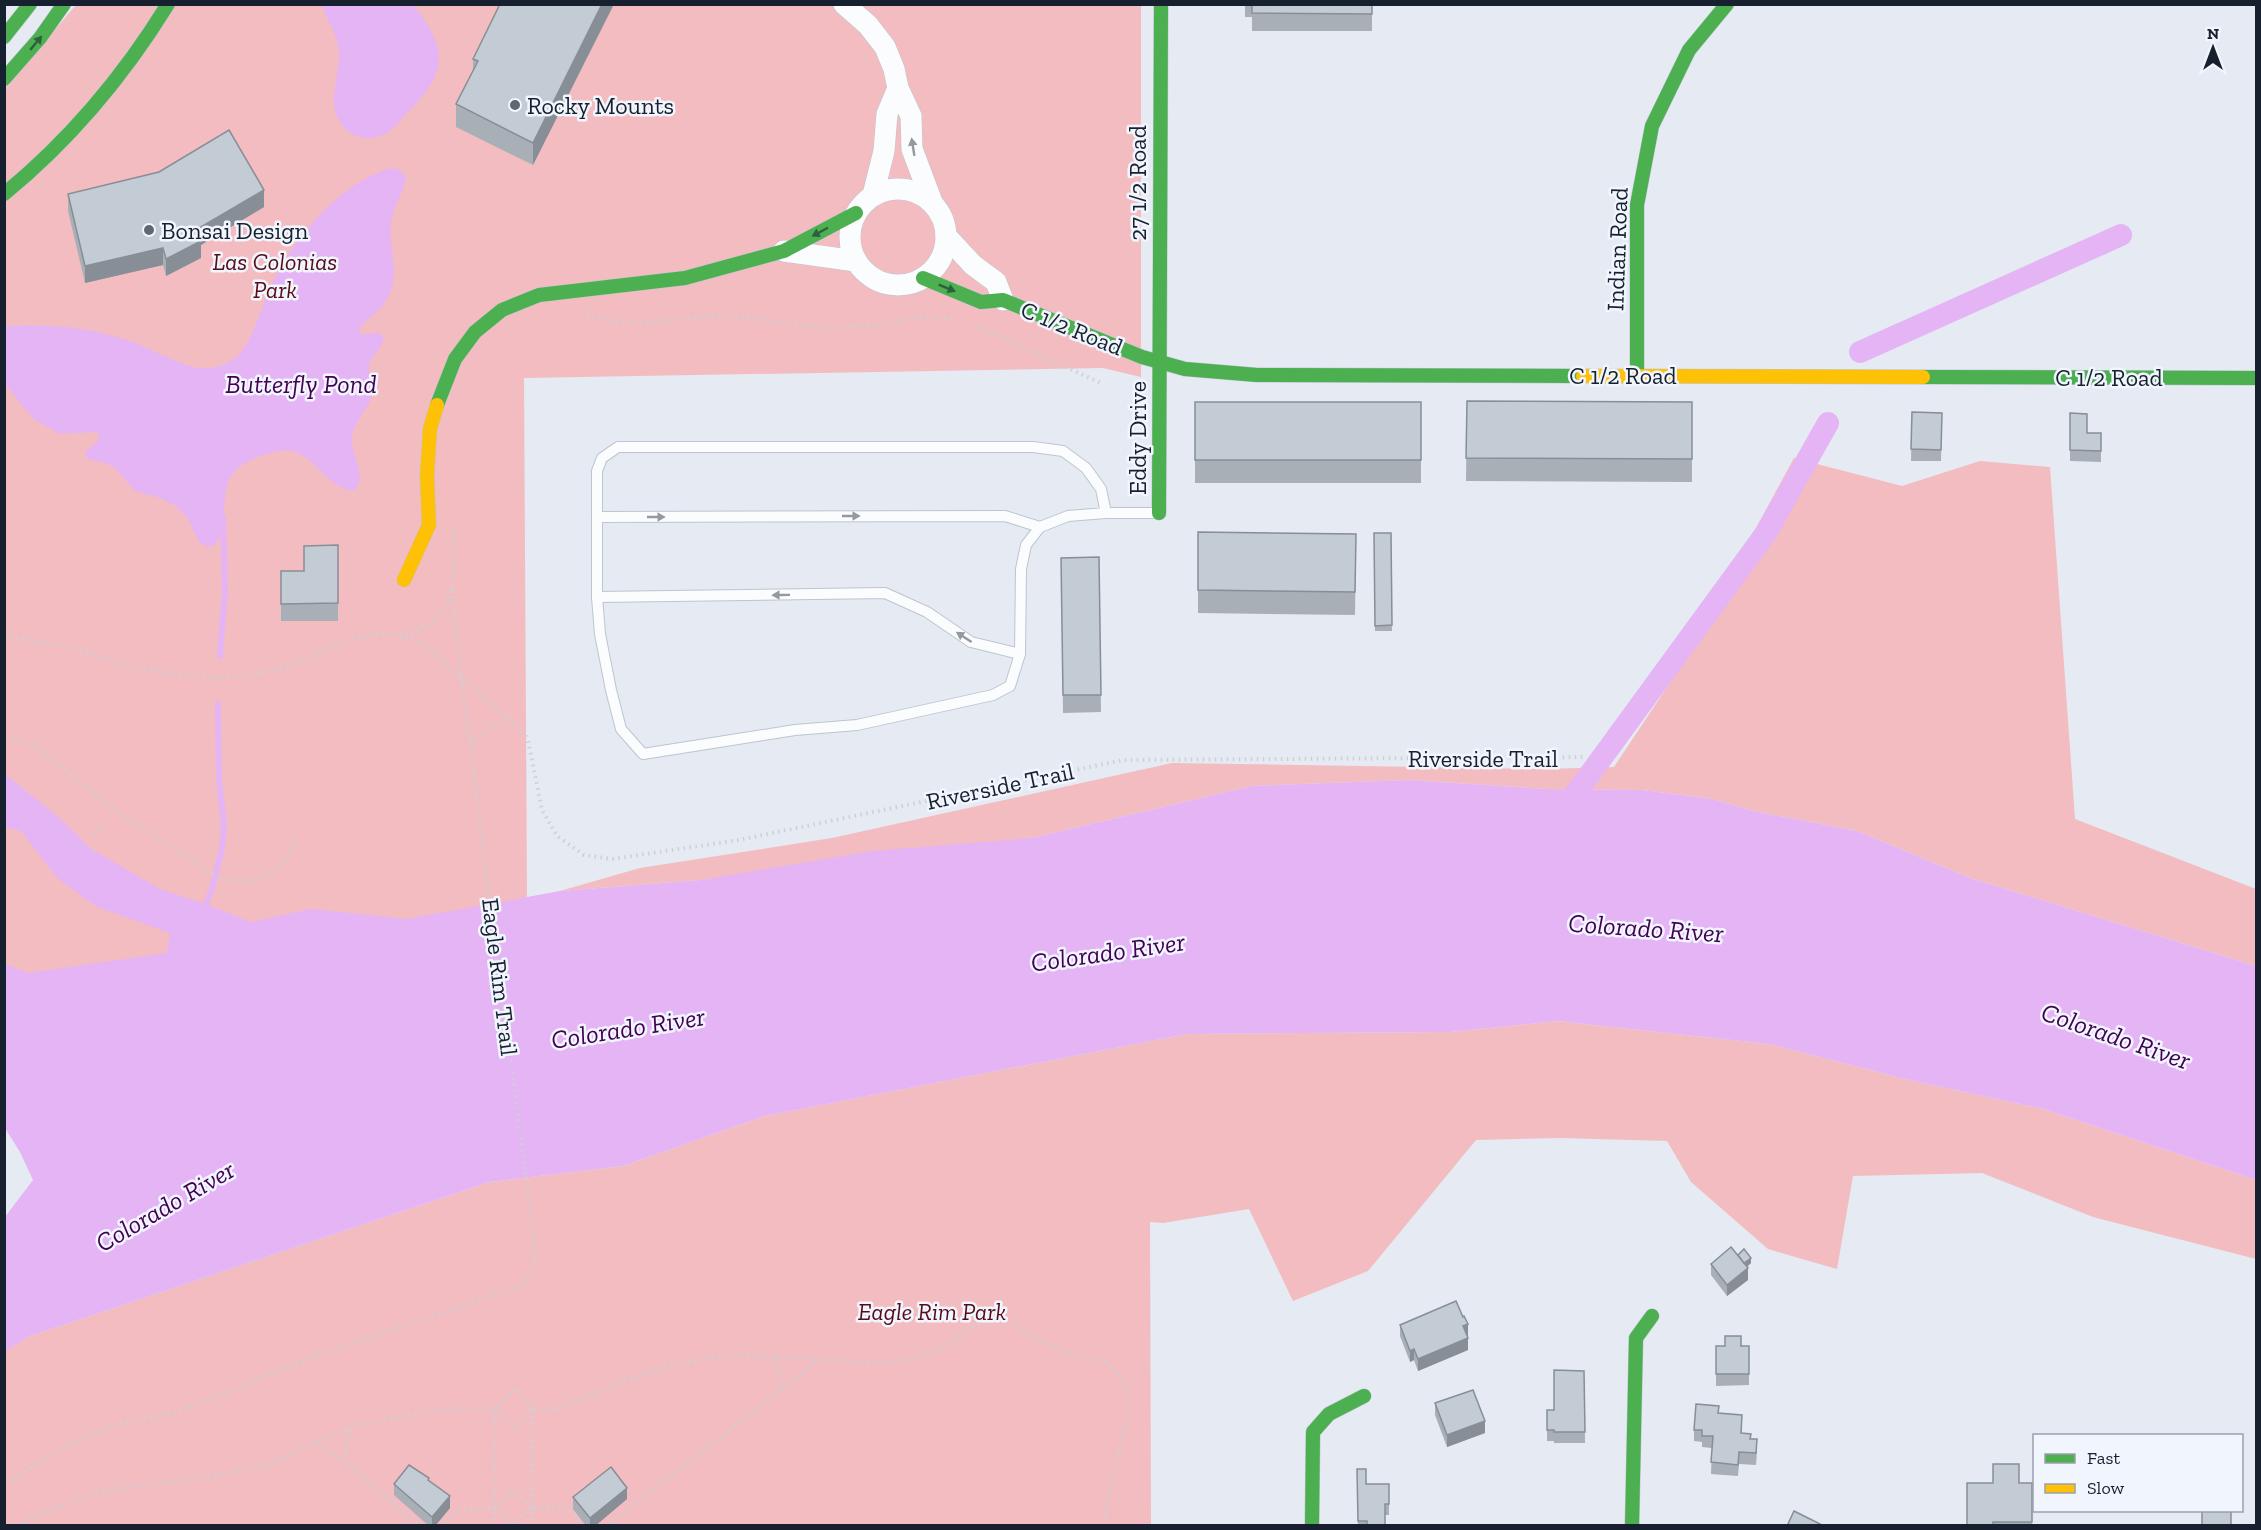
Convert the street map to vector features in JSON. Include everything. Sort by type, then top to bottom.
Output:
[{"type":"street","points":[[4,37],[30,4]]},
{"type":"street","points":[[4,79],[40,38],[64,4]]},
{"type":"street","points":[[4,194],[30,174],[75,129],[145,44],[168,4]]},
{"type":"street","points":[[844,4],[868,25],[885,47],[894,69],[898,88],[911,116],[912,149],[932,202],[945,224],[946,236],[945,249],[940,261],[933,271],[923,278],[898,285],[886,284],[864,272],[851,250],[849,237],[855,213],[863,203],[873,195],[897,188],[916,192],[932,202]]},
{"type":"street","name":"27 1/2 Road","points":[[1159,362],[1161,4]]},
{"type":"street","name":"Indian Road","points":[[1637,375],[1637,205],[1652,126],[1689,50],[1727,4]]},
{"type":"street","points":[[873,195],[884,151],[887,114],[898,88]]},
{"type":"street","points":[[404,580],[429,525],[427,476],[430,429],[439,396],[455,359],[475,332],[502,310],[539,295],[685,278],[784,251],[855,213]]},
{"type":"street","name":"C 1/2 Road","points":[[946,236],[973,265],[996,282],[1003,300]]},
{"type":"street","points":[[784,251],[856,261]]},
{"type":"street","name":"C 1/2 Road","points":[[923,278],[981,302],[1003,300],[1159,362],[1185,369],[1257,375],[2256,378]]},
{"type":"street","name":"Eddy Drive","points":[[1159,362],[1159,513]]},
{"type":"street","points":[[1632,1526],[1636,1338],[1652,1316]]},
{"type":"street","points":[[1312,1526],[1313,1432],[1329,1414],[1364,1396]]},
{"type":"lane","points":[[1106,513],[1101,489],[1086,468],[1063,451],[1033,447],[618,447],[602,458],[597,471],[597,597],[600,634],[621,729],[643,754],[795,730],[857,725],[993,695],[1010,686],[1020,654],[1021,569],[1026,545],[1040,527],[1068,516],[1159,513]]},
{"type":"lane","points":[[597,517],[1005,516],[1040,527]]},
{"type":"lane","points":[[597,597],[885,593],[927,612],[971,642],[1020,654]]},
{"type":"path","points":[[579,313],[607,320],[643,323],[717,315],[826,327],[872,326],[919,317],[941,316],[960,319]]},
{"type":"path","points":[[971,324],[1101,383]]},
{"type":"path","points":[[400,636],[422,630],[446,608],[452,587],[455,544],[452,521]]},
{"type":"path","name":"Eagle Rim Trail","points":[[4,1484],[67,1446],[98,1431],[174,1412],[320,1354],[519,1287],[530,1277],[536,1254],[461,677],[452,587]]},
{"type":"path","points":[[4,636],[70,647],[133,667],[215,678],[246,676],[284,668],[351,639],[373,634],[400,636],[416,641],[432,651],[461,677]]},
{"type":"path","name":"Riverside Trail","points":[[461,677],[520,729],[528,740],[542,810],[557,836],[584,855],[612,859],[739,840],[1123,760],[1586,757]]},
{"type":"path","points":[[470,742],[506,716]]},
{"type":"path","points":[[4,735],[36,746],[115,810],[214,875],[226,880],[239,882],[264,878],[283,863],[298,838]]},
{"type":"path","points":[[93,834],[101,826]]},
{"type":"path","points":[[19,1526],[32,1517],[97,1493],[152,1483],[213,1478],[268,1464],[350,1428],[412,1413],[443,1409],[495,1409],[516,1429],[532,1410],[558,1409],[626,1380],[679,1363],[735,1355],[887,1363],[918,1357],[944,1347],[971,1327],[988,1319],[1012,1322],[1048,1345],[1076,1355],[1104,1361],[1118,1373],[1128,1392],[1128,1415],[1108,1497],[1105,1526]]},
{"type":"path","points":[[774,1357],[779,1370],[781,1389]]},
{"type":"path","points":[[606,1526],[818,1360]]},
{"type":"path","points":[[494,1526],[495,1409],[516,1388],[532,1410],[531,1526]]},
{"type":"path","points":[[344,1461],[350,1428]]},
{"type":"path","points":[[318,1443],[344,1461],[420,1526]]},
{"type":"path","points":[[495,1509],[512,1491],[532,1508],[568,1508],[583,1526]]},
{"type":"path","points":[[442,1526],[458,1509],[495,1509],[513,1525],[532,1508]]},
{"type":"green space","name":"Las Colonias Park","points":[[76,5],[1141,5],[1141,377],[1103,368],[524,378],[527,897],[5,1008],[5,88]]},
{"type":"green space","points":[[1794,458],[1902,486],[1980,461],[2050,467],[2075,819],[2256,889],[2256,966],[1970,878],[1857,831],[1753,811],[1713,799],[1642,790],[1548,789],[1408,780],[1252,786],[1032,838],[701,880],[560,891],[640,868],[832,838],[1172,763],[1545,769],[1614,767],[1681,666]]},
{"type":"green space","name":"Eagle Rim Park","points":[[1557,1021],[1769,1044],[1905,1079],[2043,1109],[2256,1180],[2256,1259],[2093,1217],[1982,1173],[1853,1176],[1837,1269],[1768,1249],[1691,1182],[1667,1141],[1561,1138],[1476,1140],[1368,1271],[1293,1301],[1249,1209],[1163,1223],[1150,1222],[1151,1525],[5,1525],[4,1351],[30,1336],[490,1182],[623,1166],[765,1116],[1187,1034],[1450,1032]]},
{"type":"water","points":[[322,5],[413,5],[433,35],[439,61],[430,86],[394,127],[382,135],[375,138],[359,137],[346,130],[337,116],[334,94],[339,52]]},
{"type":"water","name":"Butterfly Pond","points":[[392,168],[400,170],[406,177],[392,217],[391,238],[394,269],[391,289],[384,304],[359,329],[361,334],[380,333],[384,338],[369,366],[371,399],[356,424],[352,436],[360,481],[352,491],[336,484],[310,461],[295,452],[283,451],[263,455],[249,461],[233,473],[226,489],[223,523],[219,538],[215,545],[207,547],[199,542],[187,517],[176,506],[160,498],[135,491],[115,468],[106,463],[87,459],[85,452],[98,441],[99,434],[96,432],[60,434],[35,420],[5,383],[5,327],[8,326],[53,326],[98,332],[127,340],[197,368],[216,367],[228,363],[238,356],[247,343],[272,283],[306,230],[337,198],[355,185]]},
{"type":"water","name":"Colorado River","points":[[5,774],[61,819],[91,849],[162,890],[251,922],[311,909],[407,919],[560,891],[701,880],[872,851],[1032,838],[1252,786],[1408,780],[1548,789],[1642,790],[1713,799],[1753,811],[1857,831],[1970,878],[2256,966],[2256,1180],[2043,1109],[1905,1079],[1769,1044],[1557,1021],[1450,1032],[1187,1034],[765,1116],[623,1166],[490,1182],[30,1336],[5,1351],[5,1217],[33,1180],[20,1152],[5,1128],[5,964],[28,973],[167,953],[170,933],[97,907],[57,878],[21,831],[5,827]]},
{"type":"building","name":"Rocky Mounts","points":[[500,4],[602,4],[533,143],[456,104],[478,61],[473,59]]},
{"type":"building","points":[[1252,4],[1372,4],[1372,14],[1252,13]]},
{"type":"building","name":"Bonsai Design","points":[[229,130],[264,190],[194,231],[201,241],[166,259],[163,248],[85,266],[68,194],[159,172]]},
{"type":"building","points":[[1467,401],[1692,402],[1692,459],[1466,458]]},
{"type":"building","points":[[1195,402],[1421,402],[1421,460],[1195,460]]},
{"type":"building","points":[[1912,412],[1942,413],[1941,450],[1911,449]]},
{"type":"building","points":[[2070,413],[2087,414],[2087,433],[2101,433],[2101,451],[2070,450]]},
{"type":"building","points":[[1198,532],[1356,534],[1355,592],[1198,590]]},
{"type":"building","points":[[1374,533],[1391,533],[1392,625],[1375,626]]},
{"type":"building","points":[[338,545],[338,603],[281,604],[281,571],[304,571],[304,546]]},
{"type":"building","points":[[1099,557],[1101,695],[1063,695],[1061,558]]},
{"type":"building","points":[[1731,1247],[1748,1268],[1727,1285],[1711,1264]]},
{"type":"building","points":[[1744,1249],[1751,1258],[1744,1263],[1738,1255]]},
{"type":"building","points":[[1456,1301],[1468,1324],[1463,1326],[1468,1338],[1418,1359],[1414,1349],[1410,1351],[1400,1325]]},
{"type":"building","points":[[1725,1336],[1741,1336],[1741,1346],[1749,1346],[1749,1374],[1716,1374],[1716,1346],[1725,1346]]},
{"type":"building","points":[[1554,1370],[1584,1371],[1585,1432],[1547,1430],[1547,1410],[1554,1410]]},
{"type":"building","points":[[1473,1390],[1485,1421],[1447,1435],[1435,1403]]},
{"type":"building","points":[[1696,1404],[1719,1406],[1718,1413],[1742,1415],[1741,1433],[1751,1434],[1750,1439],[1757,1439],[1756,1453],[1739,1452],[1738,1465],[1711,1462],[1713,1436],[1702,1436],[1702,1430],[1694,1430]]},
{"type":"building","points":[[1993,1464],[2019,1464],[2019,1483],[2032,1483],[2032,1522],[1993,1522],[1993,1526],[1967,1526],[1967,1483],[1993,1483]]},
{"type":"building","points":[[409,1465],[450,1496],[432,1517],[394,1484]]},
{"type":"building","points":[[611,1467],[627,1488],[590,1518],[573,1497]]},
{"type":"building","points":[[1357,1469],[1366,1469],[1366,1484],[1389,1484],[1389,1504],[1385,1504],[1385,1526],[1367,1526],[1367,1521],[1358,1521]]},
{"type":"building","points":[[1794,1511],[1824,1526],[1787,1526]]},
{"type":"building","points":[[2202,1512],[2231,1512],[2231,1526],[2202,1526]]},
{"type":"waterway","points":[[1860,352],[2121,235]]},
{"type":"waterway","points":[[1571,800],[1766,533],[1828,423]]},
{"type":"waterway","points":[[220,656],[225,591],[223,517]]},
{"type":"waterway","points":[[206,904],[222,849],[224,826],[219,779],[218,704]]},
{"type":"traffic: fast","points":[[4,37],[30,4]]},
{"type":"traffic: fast","points":[[4,79],[40,38],[64,4]]},
{"type":"traffic: fast","points":[[4,194],[51,152],[94,106],[133,57],[168,4]]},
{"type":"traffic: fast","points":[[1159,513],[1161,4]]},
{"type":"traffic: fast","points":[[1637,375],[1637,205],[1652,126],[1689,50],[1727,4]]},
{"type":"traffic: fast","points":[[437,405],[455,359],[475,332],[502,310],[539,295],[685,278],[784,251],[856,213]]},
{"type":"traffic: fast","points":[[923,278],[981,302],[1003,300],[1142,357],[1185,369],[1257,375],[1583,376]]},
{"type":"traffic: fast","points":[[1923,377],[2256,378]]},
{"type":"traffic: fast","points":[[1632,1526],[1636,1338],[1652,1316]]},
{"type":"traffic: fast","points":[[1312,1526],[1313,1432],[1329,1414],[1364,1396]]},
{"type":"traffic: slow","points":[[1583,376],[1923,377]]},
{"type":"traffic: slow","points":[[404,580],[429,525],[427,476],[430,429],[437,405]]},
{"type":"place","name":"Rocky Mounts","points":[[515,105]]},
{"type":"place","name":"Bonsai Design","points":[[149,230]]}]
